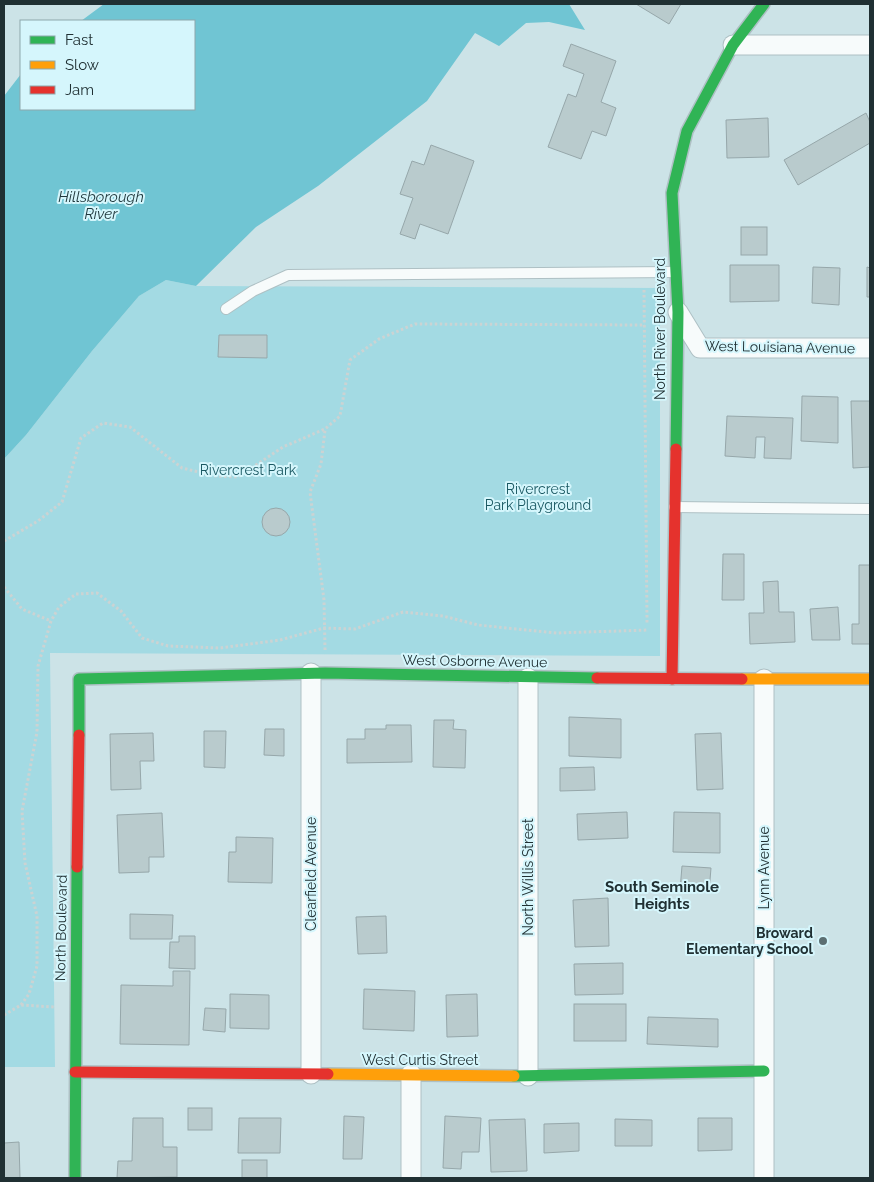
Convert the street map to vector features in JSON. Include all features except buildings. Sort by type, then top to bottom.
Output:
[{"type":"street","name":"North River Boulevard","points":[[672,678],[673,507],[678,312],[672,193],[687,131],[733,45],[764,4]]},
{"type":"street","points":[[733,45],[870,46]]},
{"type":"street","name":"West Louisiana Avenue","points":[[678,312],[700,348],[870,348]]},
{"type":"street","name":"West Osborne Avenue","points":[[79,679],[311,673],[528,678],[870,679]]},
{"type":"street","name":"Clearfield Avenue","points":[[311,673],[311,1074]]},
{"type":"street","name":"North Willis Street","points":[[528,678],[528,1076]]},
{"type":"street","name":"Lynn Avenue","points":[[764,678],[764,1178]]},
{"type":"street","name":"North Boulevard","points":[[75,1178],[79,679]]},
{"type":"street","name":"West Curtis Street","points":[[75,1072],[528,1076],[764,1071]]},
{"type":"street","points":[[411,1074],[411,1178]]},
{"type":"lane","points":[[226,309],[253,291],[288,275],[676,272]]},
{"type":"lane","points":[[673,507],[870,508]]},
{"type":"path","points":[[644,290],[648,630],[650,640]]},
{"type":"path","points":[[4,540],[38,521],[62,502],[81,438],[103,423],[130,427],[182,468],[215,476],[238,477],[283,447],[325,429],[340,416],[350,360],[380,339],[415,324],[645,325]]},
{"type":"path","points":[[325,429],[321,464],[310,492],[324,600],[325,658]]},
{"type":"path","points":[[4,588],[22,609],[50,620]]},
{"type":"path","points":[[4,1015],[21,1005],[56,1007]]},
{"type":"green space","name":"Rivercrest Park","points":[[166,280],[196,286],[660,288],[660,656],[50,653],[55,1067],[4,1067],[4,459],[26,435],[92,351],[139,296]]},
{"type":"water","name":"Hillsborough River","points":[[104,4],[569,4],[585,30],[549,22],[526,23],[499,46],[475,33],[427,101],[318,186],[256,227],[196,286],[166,280],[139,296],[92,351],[26,435],[4,459],[4,96],[20,75],[20,110],[195,110],[195,20],[82,20]]},
{"type":"traffic: fast","points":[[676,449],[678,312],[672,193],[687,131],[733,45],[764,4]]},
{"type":"traffic: fast","points":[[79,735],[79,679],[325,673],[597,678]]},
{"type":"traffic: fast","points":[[75,1178],[77,867]]},
{"type":"traffic: fast","points":[[514,1076],[764,1071]]},
{"type":"traffic: slow","points":[[742,679],[870,679]]},
{"type":"traffic: slow","points":[[328,1074],[514,1076]]},
{"type":"traffic: jam","points":[[672,679],[676,449]]},
{"type":"traffic: jam","points":[[597,678],[742,679]]},
{"type":"traffic: jam","points":[[77,867],[79,735]]},
{"type":"traffic: jam","points":[[75,1072],[328,1074]]},
{"type":"place","name":"Broward Elementary School","points":[[823,941]]},
{"type":"district","name":"South Seminole Heights","points":[[662,896]]},
{"type":"park label","name":"Rivercrest Park Playground","points":[[538,498]]}]
